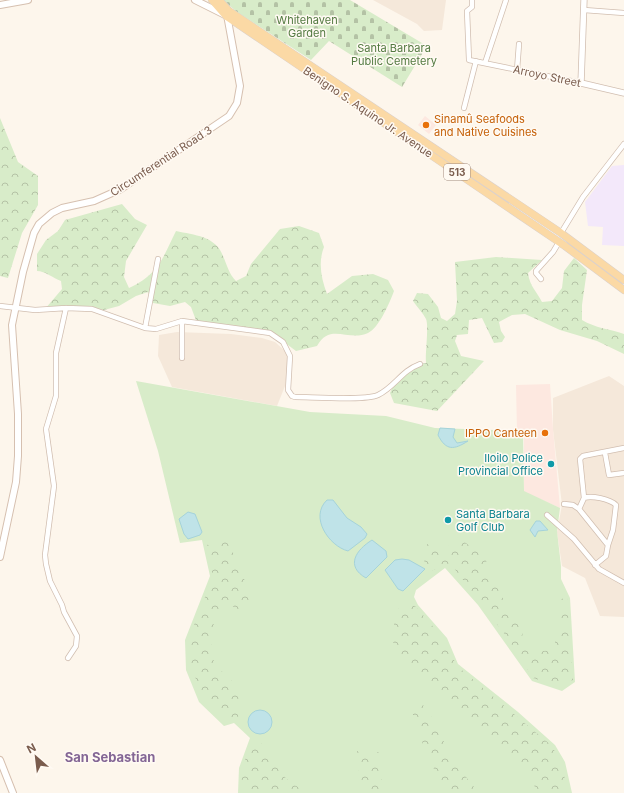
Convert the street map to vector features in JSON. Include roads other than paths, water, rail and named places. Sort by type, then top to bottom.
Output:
[{"type":"main road","points":[[0,5],[28,0]]},
{"type":"main road","points":[[194,0],[228,14]]},
{"type":"main road","points":[[206,0],[216,2]]},
{"type":"main road","name":"Benigno S. Aquino Jr. Avenue","points":[[216,2],[228,14],[455,166],[561,233],[624,280]]},
{"type":"main road","name":"Circumferential Road 3","points":[[0,557],[16,482],[18,456],[18,414],[12,325],[34,233],[46,217],[58,210],[94,201],[121,189],[221,123],[234,110],[239,96],[240,86],[228,14]]},
{"type":"main road","name":"Benigno S. Aquino Jr. Avenue","points":[[455,166],[624,290]]},
{"type":"main road","points":[[0,760],[13,793]]},
{"type":"street","name":"Arroyo Street","points":[[472,0],[472,7],[467,11],[469,60],[624,93]]},
{"type":"street","points":[[485,64],[506,0]]},
{"type":"street","points":[[581,84],[584,0]]},
{"type":"street","points":[[584,10],[624,12]]},
{"type":"street","points":[[517,70],[519,44]]},
{"type":"street","points":[[464,108],[476,62]]},
{"type":"street","points":[[561,233],[583,197],[624,144]]},
{"type":"street","points":[[541,279],[536,273],[536,270],[553,252],[559,242]]},
{"type":"street","points":[[145,328],[158,259]]},
{"type":"street","points":[[0,306],[35,310],[66,308],[92,309],[145,328],[156,329],[182,320],[270,333],[283,342],[290,356],[288,390],[292,396],[295,397],[351,398],[375,396],[394,384],[408,369],[420,364]]},
{"type":"street","points":[[66,308],[56,353],[56,396],[46,429],[54,486],[46,559],[50,581],[77,636],[76,646],[68,658]]},
{"type":"street","points":[[182,320],[182,358]]},
{"type":"street","points":[[579,509],[584,498],[580,459],[583,456],[624,448]]},
{"type":"street","points":[[604,453],[609,475],[624,473]]},
{"type":"street","points":[[584,498],[594,498],[612,502],[616,505],[613,530],[606,556],[595,565]]},
{"type":"street","points":[[564,504],[574,505],[579,509],[608,545]]},
{"type":"street","points":[[547,515],[574,539],[595,565],[608,576],[624,583]]},
{"type":"water","points":[[440,428],[455,429],[453,437],[457,443],[468,441],[459,446],[447,446],[438,435]]},
{"type":"water","points":[[327,500],[333,500],[347,518],[361,527],[367,534],[365,538],[348,551],[334,543],[324,530],[320,514],[322,507]]},
{"type":"water","points":[[188,512],[195,514],[202,532],[200,535],[188,539],[184,534],[179,519]]},
{"type":"water","points":[[536,521],[540,521],[548,530],[538,531],[535,537],[530,530]]},
{"type":"water","points":[[372,540],[386,551],[387,557],[366,578],[356,568],[354,563],[355,558],[361,548]]},
{"type":"water","points":[[395,560],[409,560],[425,569],[403,591],[398,589],[385,570]]},
{"type":"water","points":[[260,710],[268,714],[272,722],[268,730],[260,734],[252,730],[248,722],[252,714]]},
{"type":"place","name":"Sinamû Seafoods and Native Cuisines","points":[[426,125]]},
{"type":"place","name":"IPPO Canteen","points":[[545,433]]},
{"type":"place","name":"Iloilo Police Provincial Office","points":[[551,464]]},
{"type":"place","name":"Santa Barbara Golf Club","points":[[448,520]]},
{"type":"district","name":"San Sebastian","points":[[110,757]]},
{"type":"park label","name":"Whitehaven Garden","points":[[307,26]]},
{"type":"park label","name":"Santa Barbara Public Cemetery","points":[[394,54]]}]
